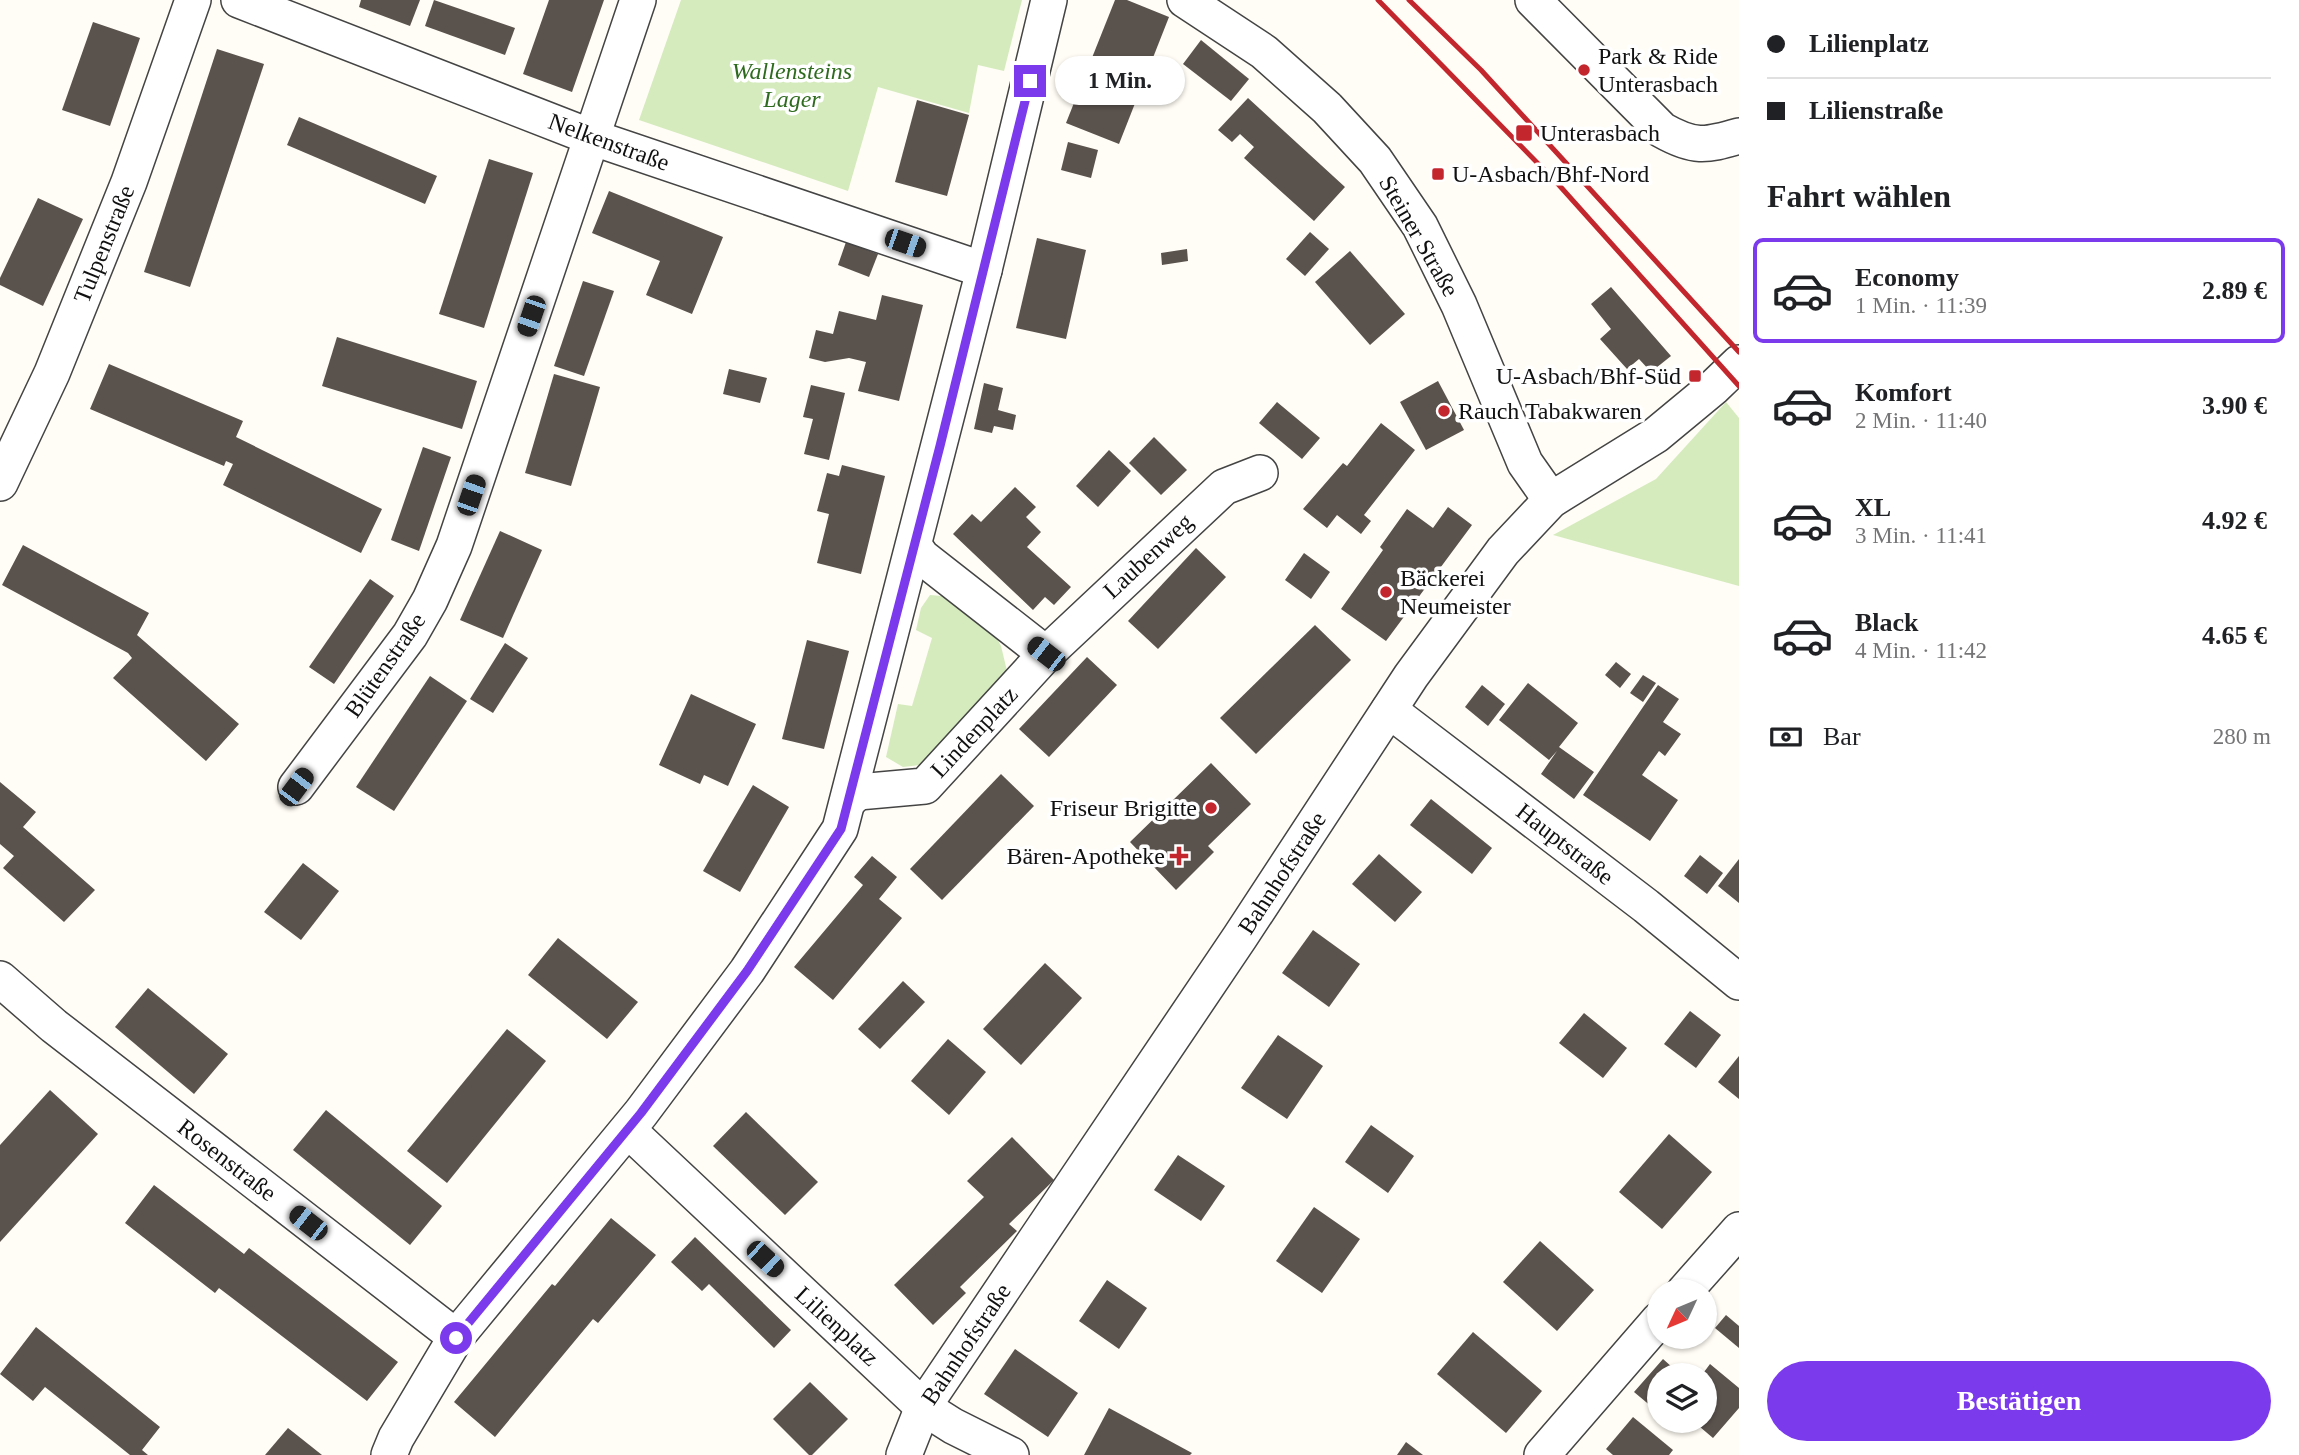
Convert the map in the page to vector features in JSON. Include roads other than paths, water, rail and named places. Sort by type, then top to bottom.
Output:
[{"type":"street","name":"Tulpenstraße","points":[[0,483],[52,373],[124,195],[193,0]]},
{"type":"street","name":"Nelkenstraße","points":[[239,0],[591,137],[984,270]]},
{"type":"street","name":"Blütenstraße","points":[[296,787],[410,635],[430,600],[454,546],[638,0]]},
{"type":"street","points":[[401,1449],[456,1338],[634,1122],[747,971],[841,829],[984,270],[1049,0]]},
{"type":"street","name":"Steiner Straße","points":[[1185,0],[1265,52],[1327,108],[1374,160],[1420,226],[1464,317],[1525,463],[1551,500]]},
{"type":"street","points":[[1533,0],[1662,130],[1683,142],[1710,145],[1739,136]]},
{"type":"street","name":"Bahnhofstraße","points":[[904,1455],[923,1407],[1240,937],[1411,676],[1503,551],[1551,500],[1656,435],[1739,363]]},
{"type":"street","name":"Laubenweg","points":[[1046,654],[1224,487],[1260,473]]},
{"type":"street","points":[[914,546],[922,557],[1046,654]]},
{"type":"street","name":"Lindenplatz","points":[[850,799],[859,792],[925,786],[1046,654]]},
{"type":"street","name":"Hauptstraße","points":[[1389,710],[1635,898],[1739,982]]},
{"type":"street","name":"Rosenstraße","points":[[0,979],[54,1026],[456,1338]]},
{"type":"street","name":"Lilienplatz","points":[[634,1122],[923,1407],[953,1426],[1011,1455]]},
{"type":"street","points":[[1696,1279],[1739,1230]]},
{"type":"street","points":[[1542,1455],[1647,1334]]},
{"type":"railway","points":[[1378,0],[1558,184],[1739,386]]},
{"type":"railway","points":[[1409,0],[1481,70],[1739,352]]},
{"type":"place","name":"Park & Ride Unterasbach","points":[[1584,70]]},
{"type":"place","name":"Unterasbach","points":[[1524,133]]},
{"type":"place","name":"U-Asbach/Bhf-Nord","points":[[1438,174]]},
{"type":"place","name":"U-Asbach/Bhf-Süd","points":[[1695,376]]},
{"type":"place","name":"Rauch Tabakwaren","points":[[1444,411]]},
{"type":"place","name":"Bäckerei Neumeister","points":[[1386,592]]},
{"type":"place","name":"Friseur Brigitte","points":[[1211,808]]},
{"type":"place","name":"Bären-Apotheke","points":[[1179,856]]},
{"type":"park label","name":"Wallensteins Lager","points":[[792,85]]}]
